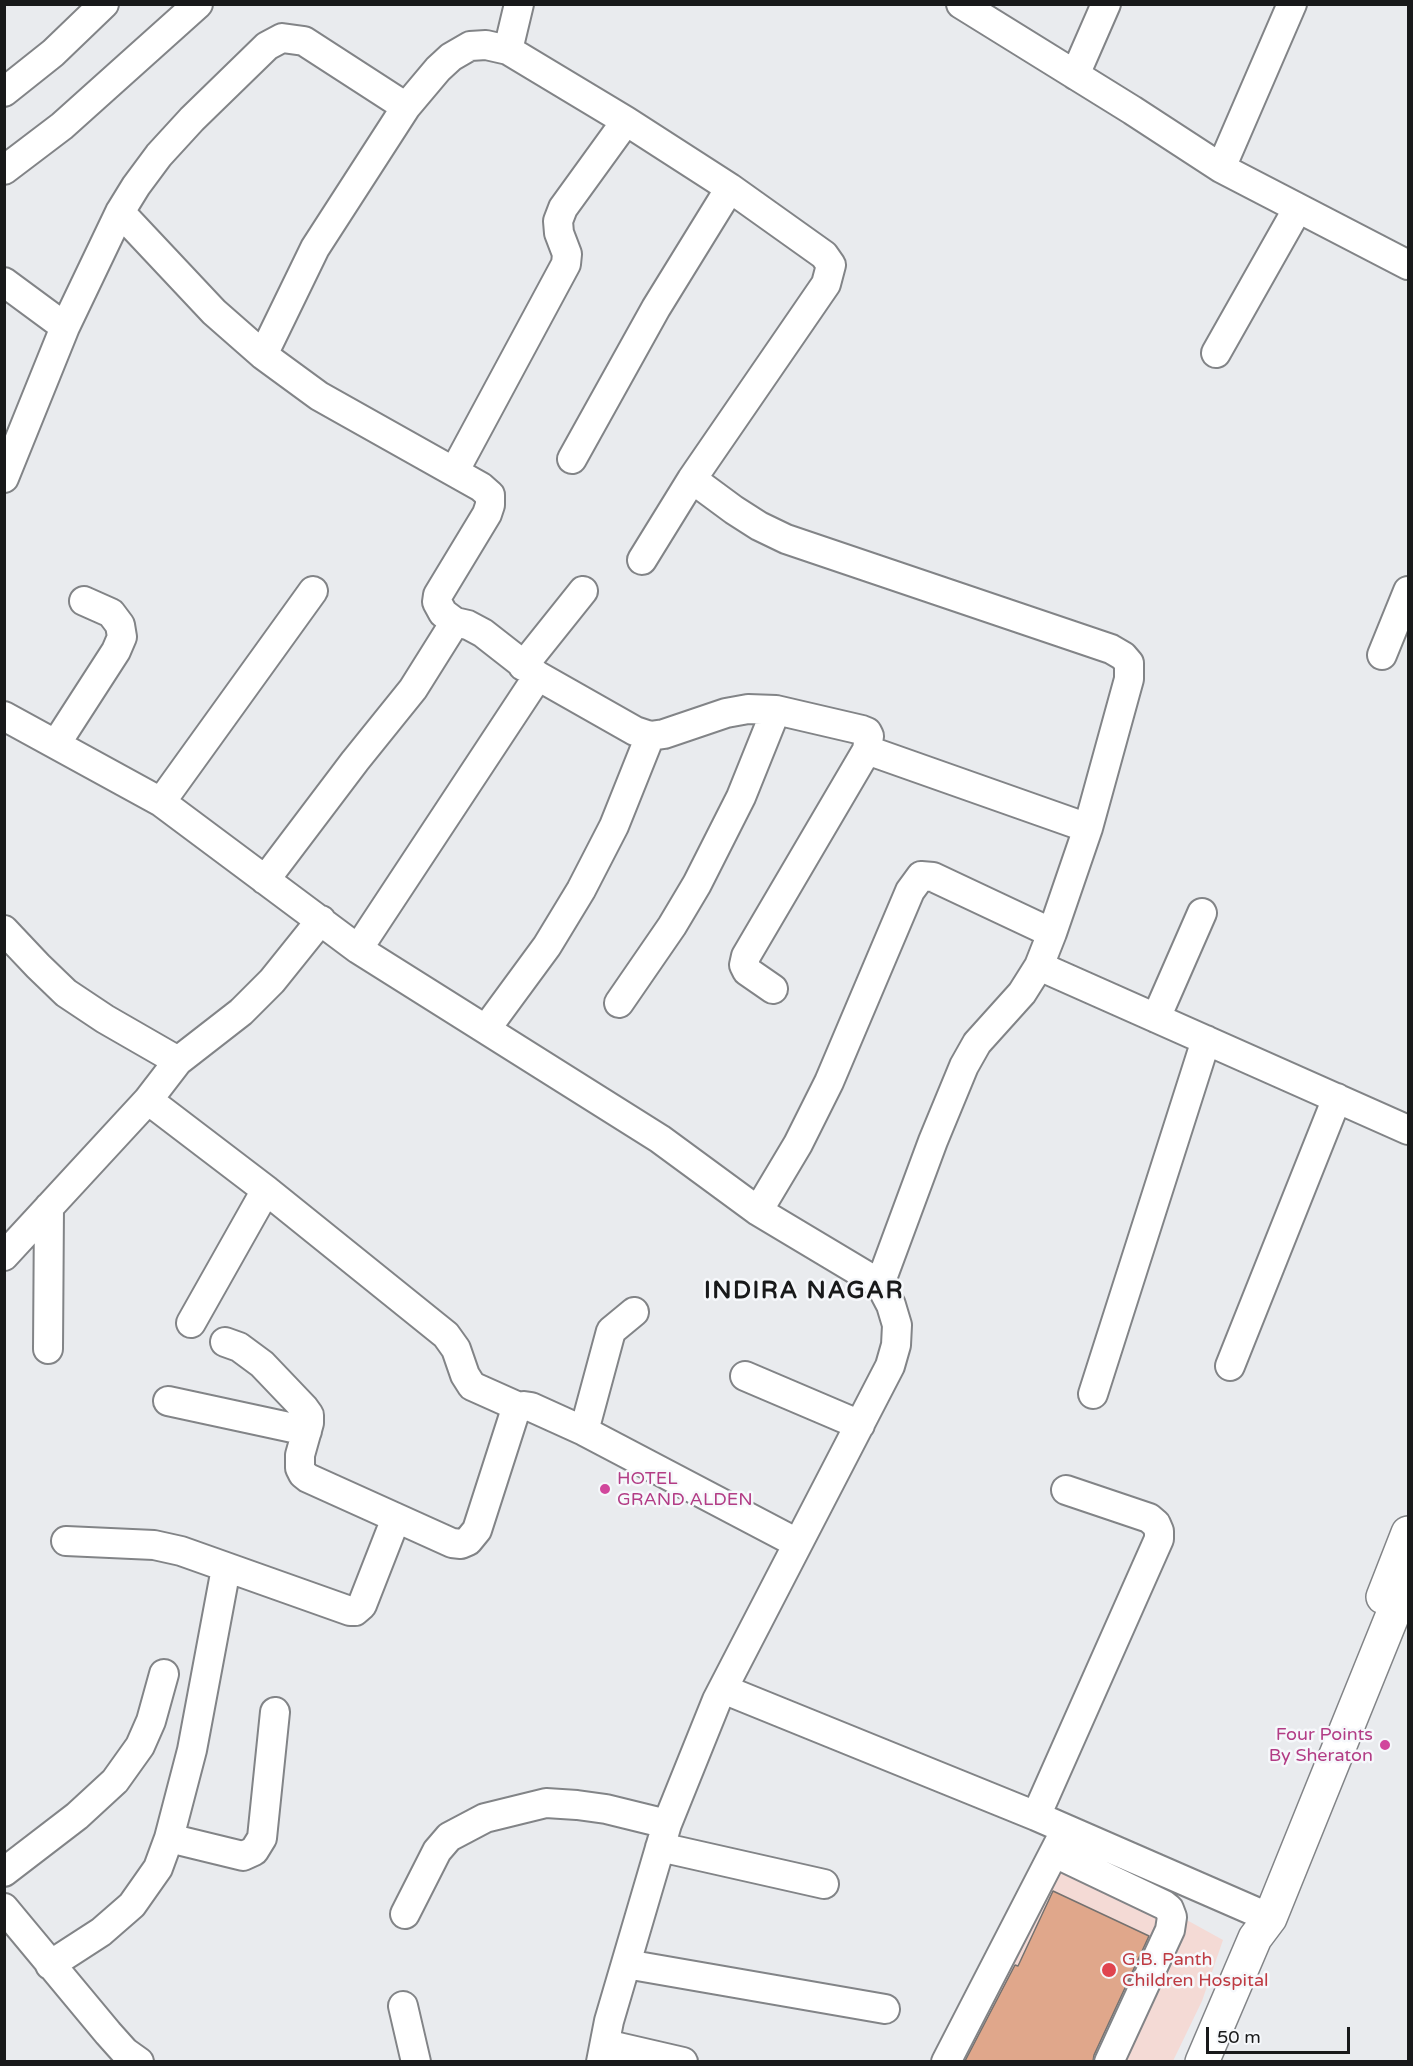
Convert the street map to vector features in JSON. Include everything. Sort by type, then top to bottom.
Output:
[{"type":"highway","points":[[1261,1923],[1322,1748],[1408,1533]]},
{"type":"highway","points":[[1202,2061],[1408,1577]]},
{"type":"street","points":[[4,92],[53,53],[104,4]]},
{"type":"street","points":[[4,170],[62,126],[198,4]]},
{"type":"street","points":[[508,50],[519,4]]},
{"type":"street","points":[[961,4],[1221,168],[1299,208],[1406,255]]},
{"type":"street","points":[[1075,75],[1106,4]]},
{"type":"street","points":[[1221,168],[1292,4]]},
{"type":"street","points":[[4,478],[65,327],[120,212],[136,186],[159,155],[192,119],[274,41],[291,38],[304,41],[406,107]]},
{"type":"street","points":[[263,355],[315,248],[406,107],[438,69],[451,57],[470,46],[486,45],[508,50],[626,120],[730,188],[824,255],[831,265],[826,284],[692,479],[642,560]]},
{"type":"street","points":[[454,472],[566,264],[567,254],[559,233],[558,221],[563,208],[626,120]]},
{"type":"street","points":[[572,459],[656,308],[730,188]]},
{"type":"street","points":[[1216,353],[1299,208]]},
{"type":"street","points":[[120,212],[214,312],[263,355],[319,396],[454,472],[490,495],[487,514],[438,595],[439,608],[455,621],[483,633],[530,671],[635,731],[650,736],[664,734],[726,713],[748,709],[776,710],[867,732],[869,735],[867,750],[746,956],[744,965],[747,971],[773,989]]},
{"type":"street","points":[[4,282],[65,327]]},
{"type":"street","points":[[692,479],[759,526],[786,539],[1111,649],[1123,656],[1129,663],[1129,679],[1088,828],[1052,933],[1038,966],[1022,993],[977,1043],[964,1066],[879,1284]]},
{"type":"street","points":[[161,802],[313,591]]},
{"type":"street","points":[[358,950],[530,671],[583,591]]},
{"type":"street","points":[[1382,655],[1408,591]]},
{"type":"street","points":[[56,744],[116,651],[122,637],[120,625],[111,613],[84,601]]},
{"type":"street","points":[[265,880],[413,689],[455,621]]},
{"type":"street","points":[[619,1003],[672,926],[697,884],[741,797],[776,710]]},
{"type":"street","points":[[4,716],[161,802],[358,950],[660,1139],[758,1211],[879,1284],[891,1305],[897,1325],[896,1345],[890,1366],[723,1689],[664,1835],[609,2021],[603,2053],[683,2061]]},
{"type":"street","points":[[486,1029],[547,946],[581,890],[614,826],[650,736]]},
{"type":"street","points":[[867,750],[1088,828]]},
{"type":"street","points":[[758,1211],[798,1144],[829,1082],[910,891],[921,876],[933,877],[1052,933]]},
{"type":"street","points":[[1156,1018],[1202,913]]},
{"type":"street","points":[[4,1256],[147,1100],[178,1061],[241,1012],[272,981],[321,920]]},
{"type":"street","points":[[4,930],[66,993],[105,1019],[178,1061]]},
{"type":"street","points":[[1038,966],[1408,1130]]},
{"type":"street","points":[[1093,1394],[1206,1040]]},
{"type":"street","points":[[1230,1366],[1337,1098]]},
{"type":"street","points":[[147,1100],[266,1190],[446,1335],[456,1349],[465,1376],[472,1386],[519,1407],[531,1407],[584,1431],[797,1543]]},
{"type":"street","points":[[191,1323],[266,1190]]},
{"type":"street","points":[[48,1350],[49,1207]]},
{"type":"street","points":[[584,1431],[611,1331],[634,1312]]},
{"type":"street","points":[[225,1342],[249,1353],[299,1401],[309,1415],[300,1455],[300,1468],[303,1474],[452,1543],[460,1544],[473,1537],[477,1530],[514,1415],[519,1407]]},
{"type":"street","points":[[745,1376],[860,1425]]},
{"type":"street","points":[[168,1401],[307,1431]]},
{"type":"street","points":[[1036,1816],[1159,1539],[1156,1524],[1149,1518],[1065,1490]]},
{"type":"street","points":[[66,1541],[154,1545],[181,1551],[355,1611],[362,1605],[396,1518]]},
{"type":"street","points":[[50,1965],[101,1932],[132,1905],[158,1868],[169,1838],[192,1750],[224,1580]]},
{"type":"street","points":[[4,1872],[77,1816],[115,1781],[140,1746],[151,1721],[164,1674]]},
{"type":"street","points":[[723,1689],[1036,1816],[1060,1841],[1169,1909],[1172,1917],[1170,1930],[1109,2061]]},
{"type":"street","points":[[169,1838],[243,1856],[254,1851],[262,1838],[275,1712]]},
{"type":"street","points":[[405,1914],[437,1851],[449,1837],[484,1818],[546,1803],[596,1808],[664,1835],[824,1884]]},
{"type":"street","points":[[1060,1841],[1261,1923]]},
{"type":"street","points":[[946,2061],[1060,1841]]},
{"type":"street","points":[[4,1908],[119,2045],[140,2061]]},
{"type":"street","points":[[626,1964],[885,2009]]},
{"type":"street","points":[[403,2006],[416,2061]]},
{"type":"shaded area","name":"G.B. Panth Children Hospital","points":[[1067,1854],[1223,1940],[1202,2001],[1173,2061],[960,2062]]},
{"type":"building","points":[[1053,1891],[1149,1936],[1093,2061],[965,2061],[1015,1965],[1018,1966]]},
{"type":"place","name":"HOTEL GRAND ALDEN","points":[[605,1489]]},
{"type":"place","name":"Four Points By Sheraton","points":[[1385,1745]]},
{"type":"place","name":"G.B. Panth Children Hospital","points":[[1109,1970]]},
{"type":"district","name":"INDIRA NAGAR","points":[[804,1292]]}]
